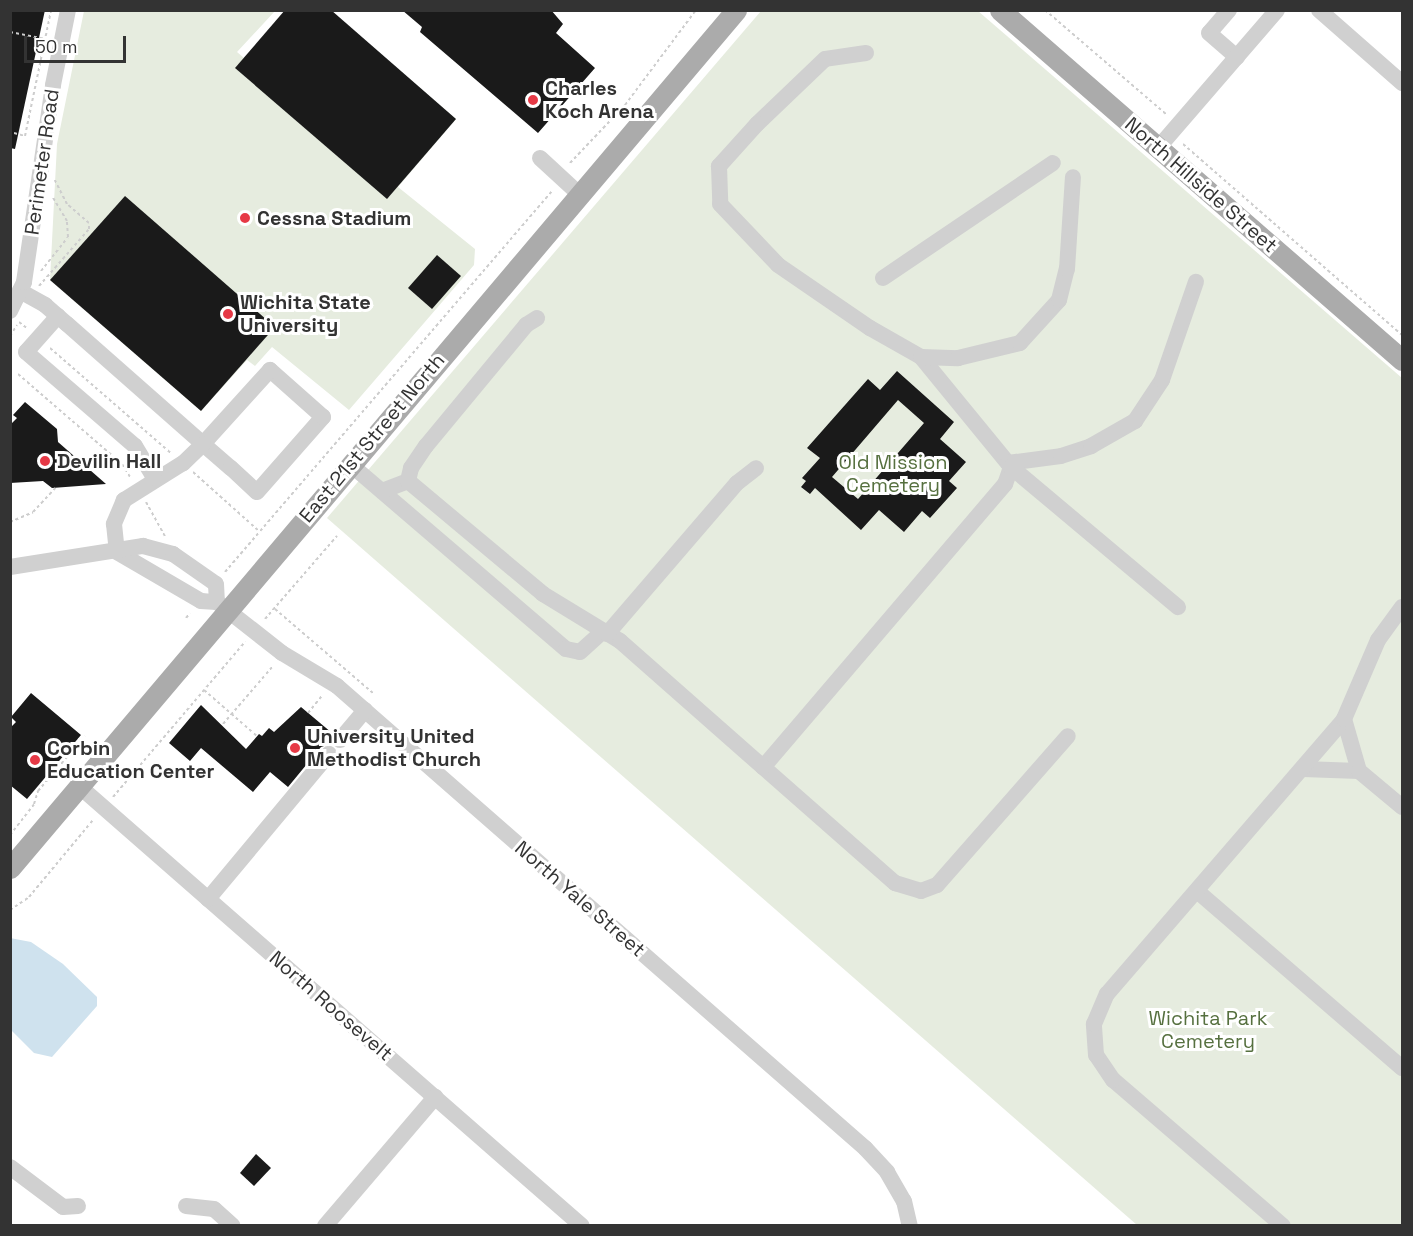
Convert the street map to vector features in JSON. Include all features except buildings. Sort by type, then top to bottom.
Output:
[{"type":"main road","name":"East 21st Street North","points":[[10,868],[79,786],[222,606],[350,464],[736,10]]},
{"type":"main road","name":"North Hillside Street","points":[[1000,10],[1402,360]]},
{"type":"street","name":"Perimeter Road","points":[[15,317],[26,294],[68,10]]},
{"type":"street","points":[[1229,10],[1209,33],[1237,57]]},
{"type":"street","points":[[1158,148],[1277,10]]},
{"type":"street","points":[[1319,10],[1402,83]]},
{"type":"street","points":[[866,53],[825,59],[757,124],[719,166],[720,204],[778,265],[870,328],[921,357],[1009,465],[1178,607]]},
{"type":"street","points":[[540,158],[579,194]]},
{"type":"street","points":[[883,278],[1053,163]]},
{"type":"street","points":[[921,357],[958,358],[1020,343],[1059,300],[1067,269],[1073,177]]},
{"type":"street","points":[[1009,465],[1061,456],[1091,446],[1135,421],[1162,380],[1196,282]]},
{"type":"street","points":[[26,294],[58,316],[203,444],[257,492],[323,417],[270,370],[203,444],[183,464],[154,478],[124,500],[114,524],[117,552]]},
{"type":"street","points":[[58,316],[26,352],[135,446],[154,478]]},
{"type":"street","points":[[408,481],[411,468],[426,446],[526,326],[537,318]]},
{"type":"street","points":[[350,464],[566,649],[580,652],[605,633],[737,483],[756,468]]},
{"type":"street","points":[[763,767],[1005,484],[1009,465]]},
{"type":"street","points":[[382,491],[408,481]]},
{"type":"street","points":[[408,481],[543,594],[605,633],[895,883],[921,891],[938,885],[1068,736]]},
{"type":"street","name":"North Yale Street","points":[[10,567],[117,552],[143,546],[173,554],[216,584],[222,606]]},
{"type":"street","name":"North Yale Street","points":[[117,552],[201,601],[222,606],[254,632],[337,686],[865,1148],[887,1172],[904,1201],[910,1226]]},
{"type":"street","points":[[1283,1226],[1113,1080],[1096,1055],[1094,1024],[1107,994],[1344,719],[1378,640],[1402,607]]},
{"type":"street","points":[[340,740],[365,710]]},
{"type":"street","points":[[1344,719],[1359,771],[1402,807]]},
{"type":"street","points":[[208,899],[329,754]]},
{"type":"street","points":[[1303,769],[1359,771]]},
{"type":"street","name":"North Roosevelt","points":[[79,786],[582,1226]]},
{"type":"street","points":[[1197,891],[1402,1068]]},
{"type":"street","points":[[325,1226],[435,1097]]},
{"type":"street","points":[[10,1167],[63,1207],[78,1206]]},
{"type":"street","points":[[186,1206],[214,1209],[233,1226]]},
{"type":"path","points":[[14,133],[26,136],[51,10]]},
{"type":"path","points":[[216,567],[226,573],[561,177],[625,105],[696,10]]},
{"type":"path","points":[[1045,10],[1191,135],[1182,144],[1402,335]]},
{"type":"path","points":[[10,32],[45,39]]},
{"type":"path","points":[[52,185],[52,174],[67,204],[89,223],[89,229],[36,291],[39,273],[68,237],[67,221],[52,195]]},
{"type":"path","points":[[10,336],[15,317],[26,294]]},
{"type":"path","points":[[15,317],[261,532]]},
{"type":"path","points":[[18,374],[122,464],[159,522],[166,542]]},
{"type":"path","points":[[10,522],[33,512],[55,488]]},
{"type":"path","points":[[10,910],[29,897],[337,536]]},
{"type":"path","points":[[274,609],[373,693]]},
{"type":"path","points":[[223,724],[275,663]]},
{"type":"path","points":[[204,690],[257,736]]},
{"type":"path","points":[[10,835],[34,804],[38,791],[85,736]]},
{"type":"green space","name":"Cessna Stadium","points":[[84,11],[275,11],[237,52],[244,58],[285,11],[331,11],[456,119],[398,187],[475,249],[474,265],[349,410],[272,347],[255,366],[247,360],[201,411],[50,280],[57,144]]},
{"type":"green space","name":"Old Mission Cemetery","points":[[761,11],[978,11],[1402,378],[1402,1225],[1137,1225],[327,518]]},
{"type":"water","points":[[10,938],[31,942],[63,964],[97,997],[97,1006],[52,1057],[34,1053],[11,1030]]},
{"type":"place","name":"Charles Koch Arena","points":[[533,100]]},
{"type":"place","name":"Cessna Stadium","points":[[245,218]]},
{"type":"place","name":"Wichita State University","points":[[228,314]]},
{"type":"place","name":"Devilin Hall","points":[[45,461]]},
{"type":"place","name":"University United Methodist Church","points":[[295,748]]},
{"type":"place","name":"Corbin Education Center","points":[[35,760]]},
{"type":"park label","name":"Wichita Park Cemetery","points":[[1208,1030]]}]
